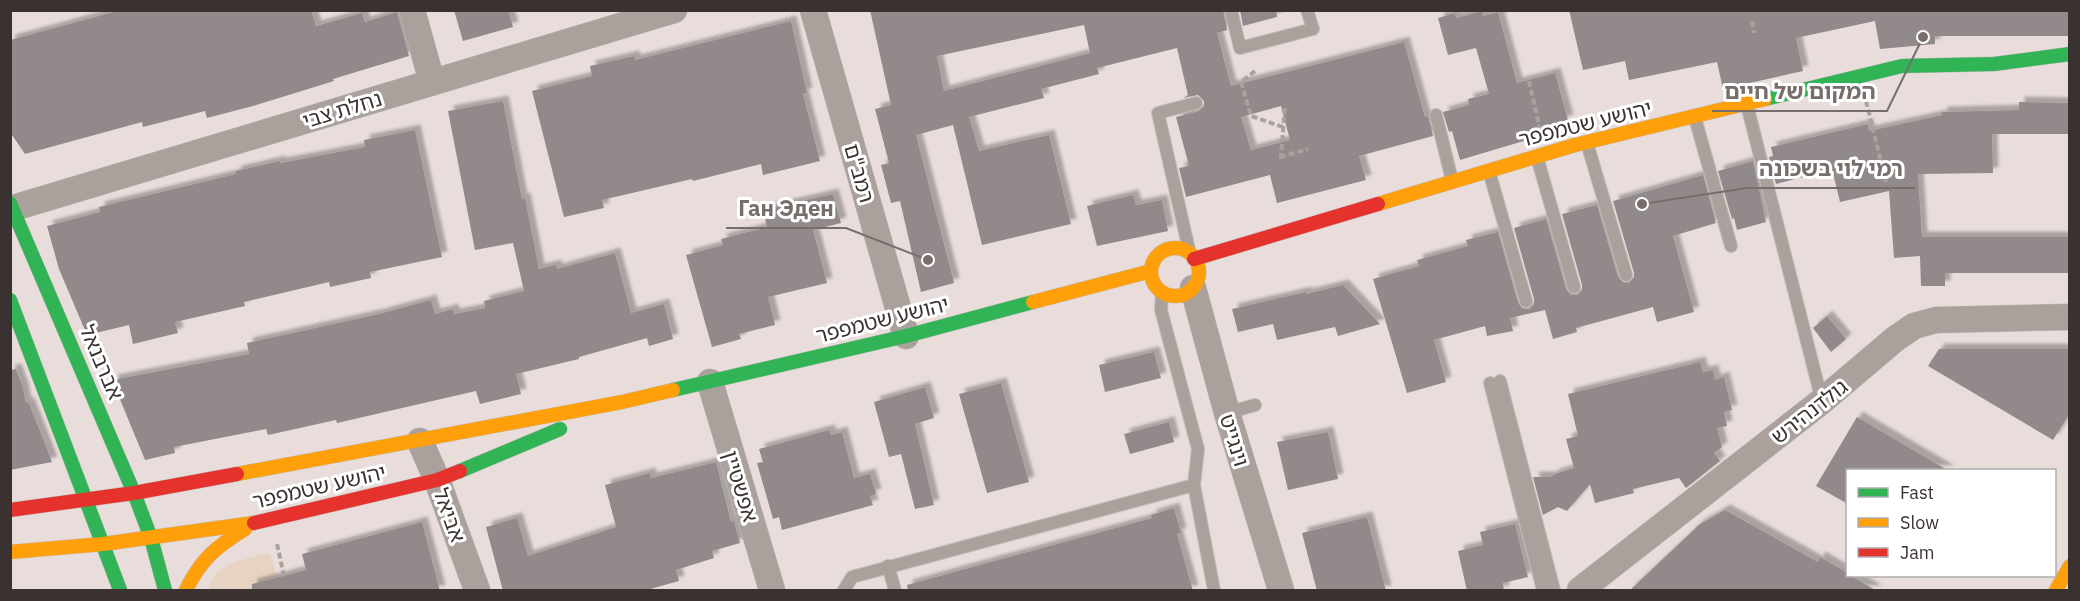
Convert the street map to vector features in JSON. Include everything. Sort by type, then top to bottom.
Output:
[{"type":"street","points":[[412,10],[432,82]]},
{"type":"street","name":"נחלת צבי","points":[[12,207],[674,10]]},
{"type":"street","name":"רמב\"ם","points":[[813,10],[906,336]]},
{"type":"street","name":"יהושע שטמפפר","points":[[1192,256],[1542,154],[1902,66],[1994,64],[2070,54]]},
{"type":"street","name":"יהושע שטמפפר","points":[[1994,64],[2043,71]]},
{"type":"street","name":"אברבנאל","points":[[12,207],[135,494],[151,538],[165,591]]},
{"type":"street","points":[[1177,249],[1192,256],[1199,274],[1193,288],[1179,296],[1162,293],[1152,280],[1151,271],[1156,257],[1162,252],[1177,249]]},
{"type":"street","name":"יהושע שטמפפר","points":[[10,510],[135,494],[622,402],[906,336],[1151,271]]},
{"type":"street","name":"וינגייט","points":[[1193,288],[1227,413],[1281,591]]},
{"type":"street","points":[[10,300],[120,591]]},
{"type":"street","name":"גולדנהירש","points":[[1580,591],[1914,326],[1936,320],[2070,317]]},
{"type":"street","name":"אפשטיין","points":[[710,382],[772,591]]},
{"type":"street","name":"יהושע שטמפפר","points":[[10,552],[102,544],[254,523],[437,480],[622,402]]},
{"type":"street","name":"אביאל","points":[[420,441],[437,480],[477,591]]},
{"type":"street","points":[[186,591],[203,558],[254,523]]},
{"type":"street","points":[[2062,584],[2070,566]]},
{"type":"lane","points":[[1231,10],[1240,48],[1313,29],[1307,10]]},
{"type":"lane","points":[[1192,256],[1158,113],[1196,103]]},
{"type":"lane","points":[[1746,104],[1822,401]]},
{"type":"lane","points":[[1436,115],[1452,182]]},
{"type":"lane","points":[[1694,117],[1731,246]]},
{"type":"lane","points":[[1587,142],[1626,275]]},
{"type":"lane","points":[[1542,154],[1574,287]]},
{"type":"lane","points":[[1489,170],[1526,301]]},
{"type":"lane","points":[[1162,293],[1161,310],[1198,449],[1194,485],[1214,591]]},
{"type":"lane","points":[[1543,591],[1495,382],[1554,591]]},
{"type":"lane","points":[[1227,413],[1255,405]]},
{"type":"lane","points":[[844,591],[852,577],[888,566],[1194,485]]},
{"type":"lane","points":[[888,566],[896,591]]},
{"type":"path","points":[[1752,21],[1754,33]]},
{"type":"path","points":[[1256,71],[1241,82],[1251,116],[1283,127]]},
{"type":"path","points":[[1860,77],[1886,182]]},
{"type":"path","points":[[1529,81],[1542,154]]},
{"type":"path","points":[[1285,105],[1280,158],[1308,149]]},
{"type":"shaded area","points":[[270,553],[277,578],[265,590],[208,590],[217,573],[232,563]]},
{"type":"building","points":[[121,10],[311,10],[316,26],[362,13],[365,22],[397,12],[409,56],[253,106],[207,118],[205,111],[143,127],[142,122],[25,154],[10,132],[10,40]]},
{"type":"building","points":[[454,10],[508,10],[513,27],[463,41]]},
{"type":"building","points":[[870,10],[1223,10],[1227,30],[1217,33],[1231,86],[1404,42],[1425,117],[1428,116],[1433,136],[1359,156],[1366,180],[1277,203],[1270,175],[1186,197],[1179,168],[1189,166],[1176,117],[1199,111],[1204,106],[1204,101],[1198,95],[1183,98],[1188,95],[1177,48],[1097,68],[1099,74],[1041,89],[1044,98],[969,117],[979,151],[1049,135],[1071,224],[982,245],[953,125],[916,135],[954,283],[921,292],[900,201],[891,203],[881,165],[889,163],[875,109],[891,105]],"holes":[[[1084,25],[1090,53],[944,91],[937,56]],[[1281,106],[1290,140],[1251,150],[1241,117]]]},
{"type":"building","points":[[1240,10],[1276,10],[1277,17],[1243,26]]},
{"type":"building","points":[[1569,10],[2070,10],[2070,36],[1935,36],[1935,44],[1880,49],[1875,21],[1796,38],[1803,71],[1723,89],[1717,62],[1629,80],[1625,61],[1583,70]]},
{"type":"building","points":[[1482,11],[1483,16],[1498,12],[1517,83],[1555,73],[1568,120],[1557,123],[1558,128],[1546,131],[1547,134],[1460,160],[1452,131],[1449,132],[1443,112],[1469,105],[1468,99],[1489,94],[1476,48],[1448,55],[1438,18],[1455,13],[1456,18]]},
{"type":"building","points":[[791,21],[807,93],[803,94],[820,161],[763,175],[761,164],[693,181],[692,179],[602,200],[604,208],[564,217],[532,91],[592,76],[590,66],[634,56],[635,60]]},
{"type":"building","points":[[503,101],[522,199],[525,198],[539,269],[556,265],[557,269],[615,253],[631,313],[664,304],[673,339],[649,346],[647,338],[579,357],[579,359],[516,374],[521,394],[480,404],[476,391],[337,423],[336,420],[268,435],[266,429],[174,447],[175,453],[145,460],[112,380],[249,354],[247,343],[431,300],[435,314],[453,309],[454,314],[485,308],[484,301],[524,291],[513,243],[475,250],[448,111]]},
{"type":"building","points":[[2019,102],[2070,103],[2070,134],[1992,134],[1993,173],[1918,174],[1922,237],[2070,237],[2070,273],[1945,273],[1945,286],[1921,286],[1920,256],[1894,258],[1889,191],[1840,202],[1833,173],[1827,174],[1826,171],[1776,184],[1769,157],[1773,156],[1771,147],[1868,124],[1869,131],[1942,115],[1942,112],[2019,110]]},
{"type":"building","points":[[415,130],[442,257],[370,272],[371,278],[330,287],[329,282],[244,302],[245,306],[175,322],[178,333],[133,344],[129,325],[87,335],[59,269],[47,226],[100,212],[99,207],[236,174],[236,171],[365,147],[364,140]]},
{"type":"building","points":[[1753,161],[1766,222],[1737,230],[1718,171]]},
{"type":"building","points":[[1703,175],[1716,223],[1673,236],[1694,312],[1657,322],[1653,307],[1576,328],[1577,332],[1553,339],[1545,310],[1510,318],[1513,331],[1487,336],[1485,326],[1434,340],[1446,382],[1407,393],[1373,279],[1419,266],[1417,260],[1468,246],[1466,240],[1498,232],[1518,303],[1523,309],[1529,309],[1534,304],[1534,299],[1514,228],[1546,219],[1566,289],[1571,295],[1577,295],[1582,290],[1582,285],[1562,214],[1597,205],[1618,277],[1624,283],[1629,283],[1634,273],[1613,201]]},
{"type":"building","points":[[833,194],[841,223],[813,230],[827,283],[768,297],[775,325],[739,334],[741,339],[712,347],[686,255],[723,245],[721,239],[767,227],[763,210]]},
{"type":"building","points":[[1133,195],[1136,205],[1162,200],[1168,231],[1097,246],[1087,206]]},
{"type":"building","points":[[1343,285],[1380,324],[1338,336],[1335,327],[1277,340],[1273,324],[1238,332],[1232,309]]},
{"type":"building","points":[[1827,316],[1846,339],[1831,352],[1813,328]]},
{"type":"building","points":[[1939,349],[2070,349],[2070,413],[2053,440],[1928,366]]},
{"type":"building","points":[[1154,352],[1161,378],[1105,392],[1099,365]]},
{"type":"building","points":[[1700,362],[1703,372],[1713,370],[1715,380],[1724,377],[1732,410],[1724,412],[1727,426],[1717,428],[1722,447],[1714,453],[1720,461],[1686,488],[1679,478],[1633,489],[1634,493],[1595,503],[1590,484],[1567,511],[1558,507],[1543,515],[1533,477],[1551,477],[1574,468],[1566,439],[1578,436],[1568,394]]},
{"type":"building","points":[[16,369],[26,403],[29,403],[52,462],[10,470],[10,370]]},
{"type":"building","points":[[1001,383],[1029,482],[987,493],[959,394]]},
{"type":"building","points":[[925,387],[934,418],[915,424],[934,505],[915,509],[901,454],[889,457],[874,402]]},
{"type":"building","points":[[1857,417],[1946,469],[1846,469],[1846,503],[1816,486]]},
{"type":"building","points":[[1169,422],[1174,442],[1130,454],[1124,434]]},
{"type":"building","points":[[829,430],[831,435],[842,432],[854,478],[870,474],[876,494],[870,496],[873,505],[782,530],[779,517],[773,519],[757,463],[763,462],[759,449]]},
{"type":"building","points":[[1328,432],[1338,479],[1288,490],[1277,442]]},
{"type":"building","points":[[716,462],[731,522],[734,521],[740,543],[712,551],[714,558],[676,570],[679,581],[643,591],[503,591],[486,527],[517,518],[528,556],[616,527],[605,485],[650,473],[651,478]]},
{"type":"building","points":[[1174,508],[1181,533],[1177,534],[1193,591],[908,591],[907,585],[1152,518],[1151,515]]},
{"type":"building","points":[[1725,510],[1818,562],[1820,557],[1846,572],[1846,577],[1853,577],[1877,591],[1629,591],[1700,524]]},
{"type":"building","points":[[1367,517],[1386,591],[1317,591],[1302,533]]},
{"type":"building","points":[[422,522],[440,591],[252,591],[252,584],[306,570],[302,554]]},
{"type":"building","points":[[1515,524],[1528,577],[1503,583],[1504,591],[1467,591],[1458,551],[1483,545],[1480,532]]},
{"type":"traffic: fast","points":[[1765,99],[1902,66],[1994,64],[2070,54]]},
{"type":"traffic: fast","points":[[10,203],[134,493],[151,538],[165,590]]},
{"type":"traffic: fast","points":[[10,300],[120,590]]},
{"type":"traffic: fast","points":[[673,390],[906,336],[1033,302]]},
{"type":"traffic: fast","points":[[460,471],[560,429]]},
{"type":"traffic: slow","points":[[1378,204],[1575,145],[1765,99]]},
{"type":"traffic: slow","points":[[1175,248],[1192,255],[1199,272],[1192,289],[1175,296],[1158,289],[1151,272],[1158,255],[1175,248]]},
{"type":"traffic: slow","points":[[1033,302],[1151,271]]},
{"type":"traffic: slow","points":[[237,474],[622,402],[673,390]]},
{"type":"traffic: slow","points":[[10,552],[103,544],[254,523]]},
{"type":"traffic: slow","points":[[186,590],[197,570],[210,555],[245,529]]},
{"type":"traffic: slow","points":[[2056,590],[2070,566]]},
{"type":"traffic: jam","points":[[1194,259],[1378,204]]},
{"type":"traffic: jam","points":[[254,523],[437,480],[460,471]]},
{"type":"traffic: jam","points":[[10,510],[134,493],[237,474]]},
{"type":"place","name":"המקום של חיים","points":[[1923,37]]},
{"type":"place","name":"רמי לוי בשכונה","points":[[1642,204]]},
{"type":"place","name":"Ган Эден","points":[[928,260]]}]
